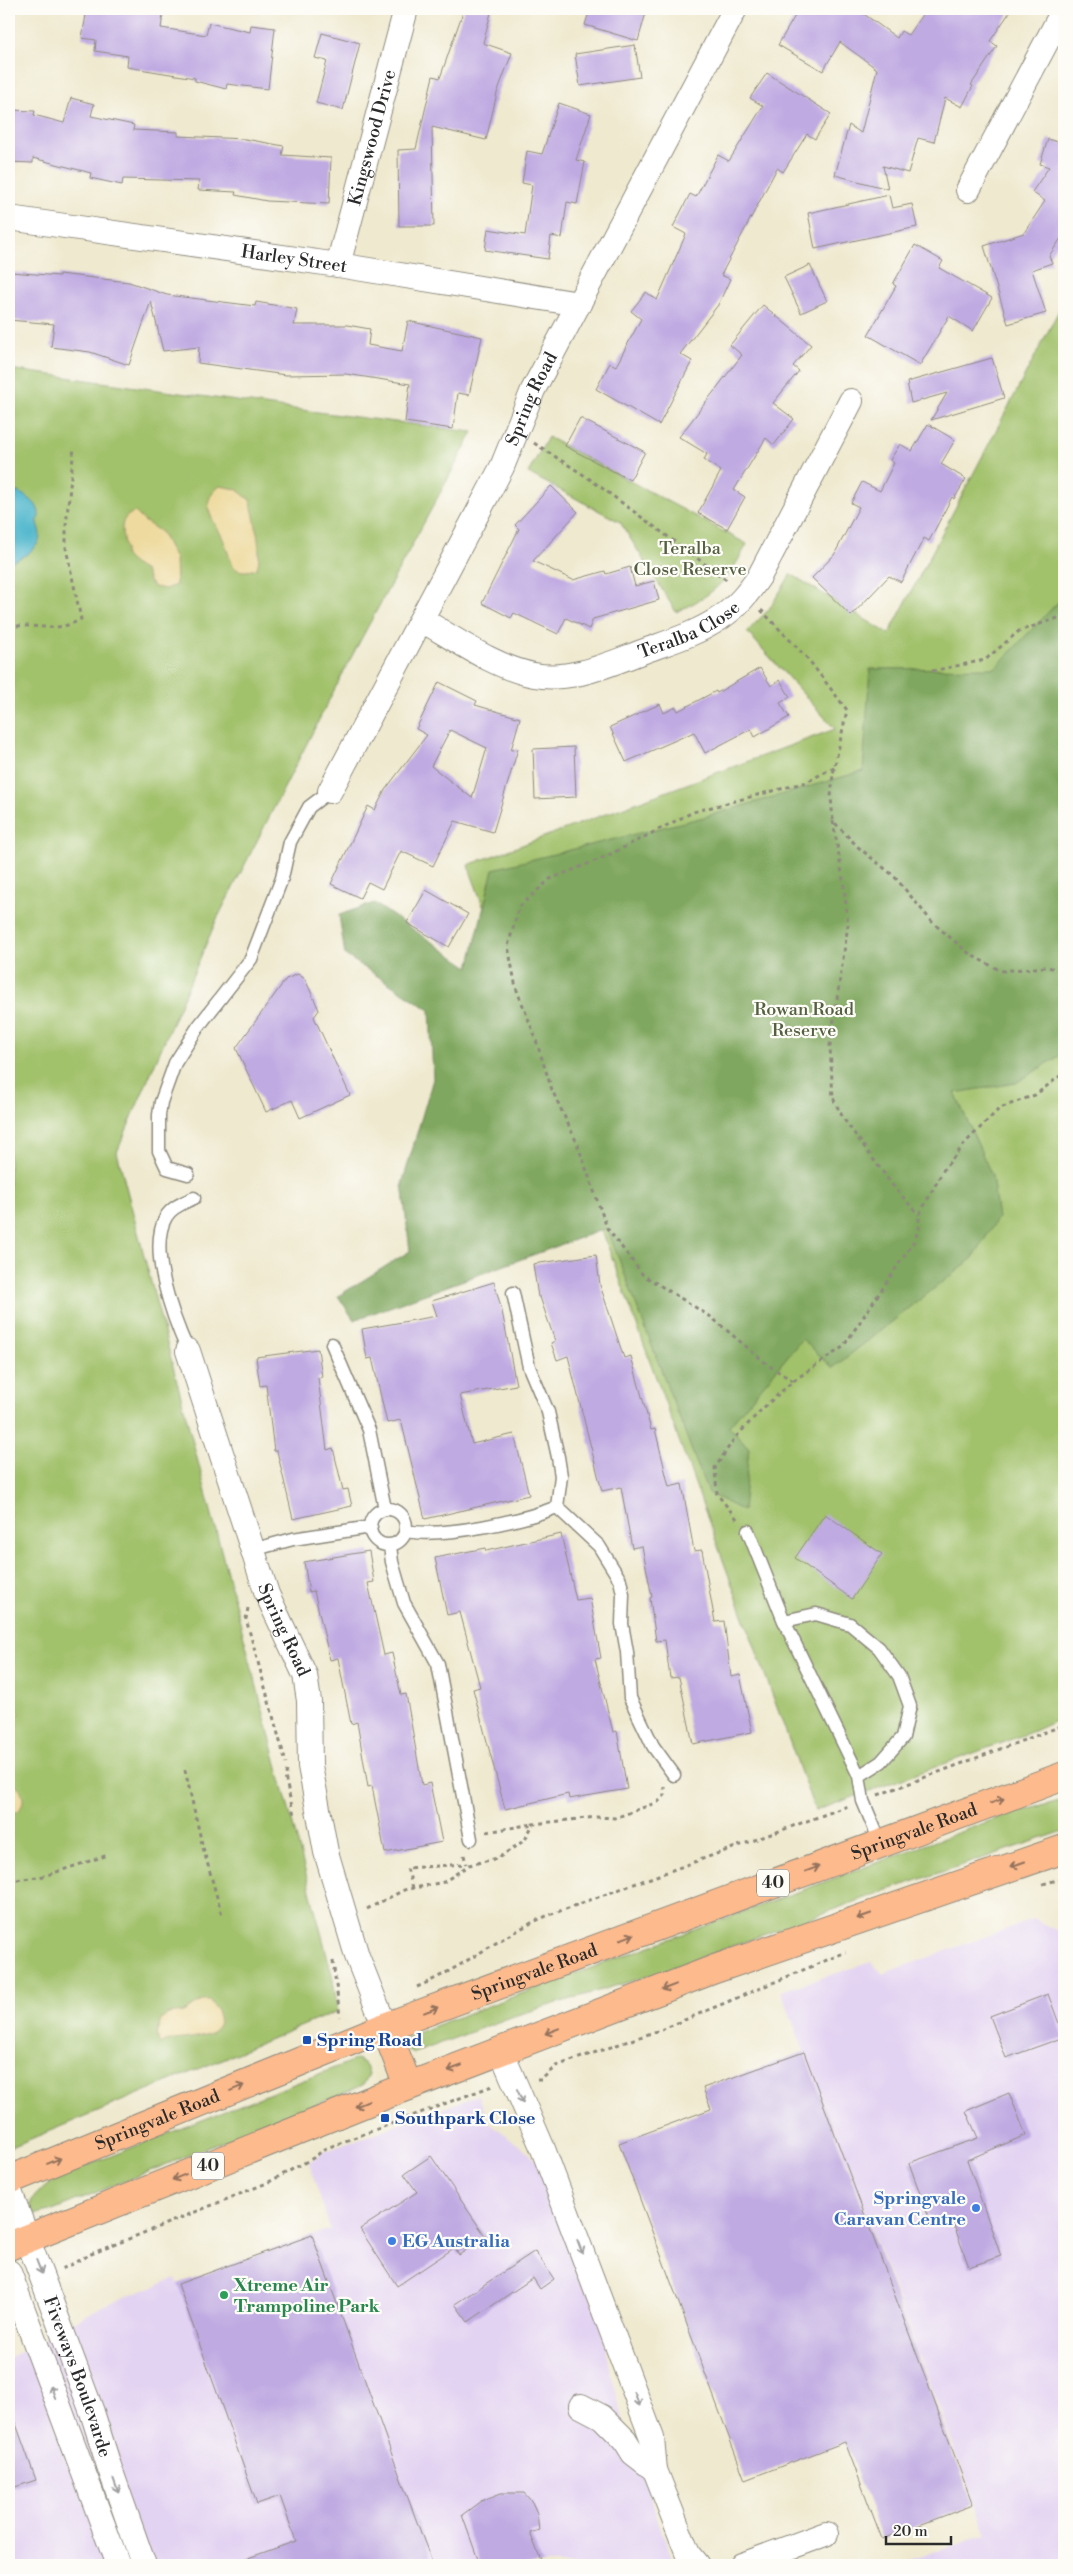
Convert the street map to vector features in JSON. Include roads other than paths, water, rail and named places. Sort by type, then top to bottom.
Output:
[{"type":"highway","name":"Springvale Road","points":[[9,2180],[380,2015],[881,1844],[1064,1776]]},
{"type":"highway","name":"40","points":[[18,2242],[408,2086],[768,1950],[1064,1849]]},
{"type":"highway","points":[[380,2015],[408,2086]]},
{"type":"street","name":"Kingswood Drive","points":[[338,265],[406,9]]},
{"type":"street","name":"Spring Road","points":[[330,791],[502,467],[533,390],[735,9]]},
{"type":"street","points":[[968,190],[1064,9]]},
{"type":"street","name":"Harley Street","points":[[9,218],[338,265],[579,304]]},
{"type":"street","name":"Teralba Close","points":[[422,620],[520,672],[544,676],[567,676],[599,668],[693,633],[719,619],[746,596],[760,578],[851,401]]},
{"type":"street","name":"Spring Road","points":[[188,1351],[267,1594],[305,1676],[309,1701],[310,1766],[332,1880],[380,2015]]},
{"type":"street","points":[[500,2051],[543,2149],[652,2438],[655,2470],[688,2554],[697,2565]]},
{"type":"street","name":"Fiveways Boulevarde","points":[[9,2189],[18,2242],[43,2278],[144,2565]]},
{"type":"street","name":"Fiveways Boulevarde","points":[[9,2272],[118,2565]]},
{"type":"street","points":[[581,2406],[607,2422],[625,2440],[633,2453],[655,2470]]},
{"type":"street","points":[[742,2565],[826,2534]]},
{"type":"lane","points":[[188,1174],[167,1168],[159,1155],[159,1115],[167,1084],[175,1063],[187,1044],[251,959],[282,878],[290,842],[309,807],[330,791]]},
{"type":"lane","points":[[188,1351],[177,1325],[162,1271],[160,1246],[166,1216],[174,1209],[194,1198]]},
{"type":"lane","points":[[513,1293],[529,1367],[546,1406],[558,1456],[561,1476],[557,1507]]},
{"type":"lane","points":[[332,1344],[369,1430],[385,1509]]},
{"type":"lane","points":[[406,1531],[437,1533],[529,1517],[557,1507]]},
{"type":"lane","points":[[557,1507],[598,1546],[622,1583],[621,1618],[627,1652],[630,1698],[653,1746],[674,1775]]},
{"type":"lane","points":[[385,1509],[398,1514],[404,1523],[406,1531],[402,1541],[390,1546],[378,1539],[371,1527],[374,1515],[385,1509]]},
{"type":"lane","points":[[252,1550],[293,1539],[371,1527]]},
{"type":"lane","points":[[748,1531],[784,1622],[859,1776],[863,1801],[881,1844]]},
{"type":"lane","points":[[390,1546],[392,1562],[404,1603],[438,1664],[471,1837]]},
{"type":"lane","points":[[784,1622],[816,1614],[850,1624],[879,1648],[899,1676],[910,1706],[903,1737],[881,1762],[859,1776]]},
{"type":"water","points":[[15,491],[27,497],[37,507],[39,511],[37,521],[40,538],[29,553],[9,563],[9,492]]},
{"type":"place","name":"Spring Road","points":[[307,2040]]},
{"type":"place","name":"Southpark Close","points":[[385,2118]]},
{"type":"place","name":"Springvale Caravan Centre","points":[[976,2208]]},
{"type":"place","name":"EG Australia","points":[[392,2241]]},
{"type":"place","name":"Xtreme Air Trampoline Park","points":[[224,2295]]},
{"type":"park label","name":"Teralba Close Reserve","points":[[690,558]]},
{"type":"park label","name":"Rowan Road Reserve","points":[[804,1019]]}]
